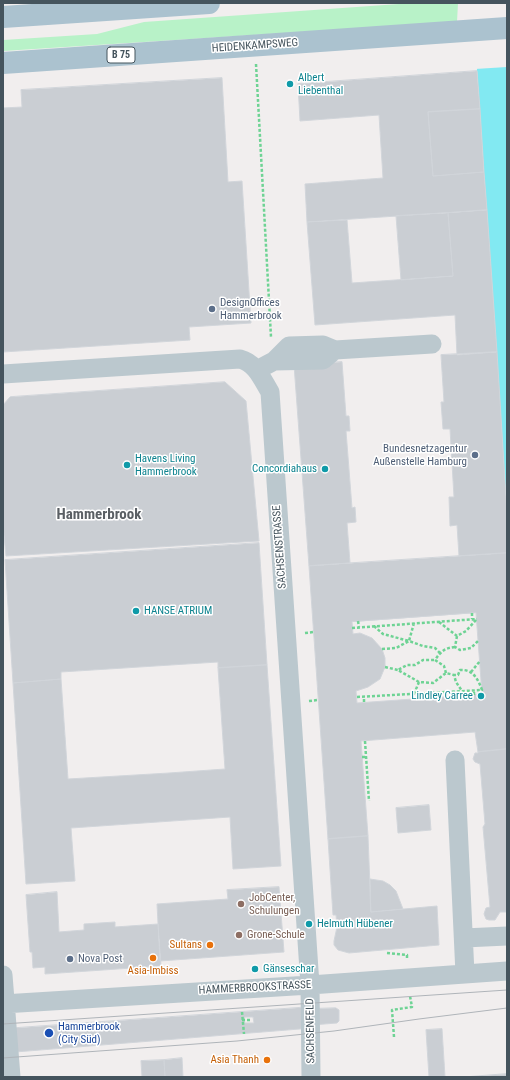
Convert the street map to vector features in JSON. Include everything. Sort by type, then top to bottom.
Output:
[{"type":"main road","points":[[3,17],[209,3]]},
{"type":"main road","name":"HEIDENKAMPSWEG","points":[[3,63],[507,28]]},
{"type":"street","points":[[257,370],[274,361],[322,360],[335,350],[432,344]]},
{"type":"street","name":"SACHSENSTRASSE","points":[[3,374],[234,359],[247,361],[257,370],[270,392],[310,985]]},
{"type":"street","points":[[455,760],[465,974]]},
{"type":"street","points":[[464,938],[507,936]]},
{"type":"street","name":"HAMMERBROOKSTRASSE","points":[[4,1004],[507,971]]},
{"type":"street","points":[[3,975],[4,1004],[11,1077]]},
{"type":"street","name":"SACHSENFELD","points":[[310,985],[312,1077]]},
{"type":"path","points":[[255,46],[271,340]]},
{"type":"path","points":[[472,613],[472,619]]},
{"type":"path","points":[[352,628],[477,619],[466,630],[457,636],[455,647]]},
{"type":"path","points":[[358,621],[358,627]]},
{"type":"path","points":[[438,622],[457,636]]},
{"type":"path","points":[[382,649],[396,648],[409,641],[414,623]]},
{"type":"path","points":[[374,626],[384,634],[423,646],[435,648],[440,653]]},
{"type":"path","points":[[435,660],[446,648],[455,647],[460,650],[471,648],[478,641]]},
{"type":"path","points":[[398,670],[406,665],[415,665],[423,660],[435,660],[444,666],[446,673]]},
{"type":"path","points":[[471,672],[480,661]]},
{"type":"path","points":[[385,668],[398,670],[419,682],[433,683],[446,673]]},
{"type":"path","points":[[357,697],[482,690],[479,682],[471,672],[460,670],[458,675],[446,673]]},
{"type":"path","points":[[454,675],[456,682],[462,691]]},
{"type":"path","points":[[414,694],[419,682]]},
{"type":"path","points":[[364,697],[364,702]]},
{"type":"path","points":[[365,741],[369,801]]},
{"type":"path","points":[[362,757],[367,757]]},
{"type":"path","points":[[387,953],[407,955]]},
{"type":"path","points":[[394,1037],[392,1010],[412,1007],[410,992]]},
{"type":"path","points":[[242,1012],[244,1034]]},
{"type":"path","points":[[242,1020],[250,1020]]},
{"type":"green space","points":[[413,3],[458,3],[457,22],[3,51],[3,40],[97,34],[144,22]]},
{"type":"water","points":[[475,3],[507,3],[507,513],[477,71]]},
{"type":"pier","points":[[473,3],[507,3],[507,67],[475,69]]},
{"type":"building","points":[[477,71],[480,109],[428,112],[433,176],[484,172],[487,210],[307,222],[305,184],[383,178],[379,115],[300,121],[298,84]]},
{"type":"building","points":[[222,78],[228,182],[242,181],[251,323],[189,327],[190,340],[3,352],[3,108],[22,107],[21,90]]},
{"type":"building","points":[[480,109],[484,172],[433,176],[428,112]]},
{"type":"building","points":[[487,210],[497,352],[457,355],[455,315],[315,325],[307,222],[347,220],[352,283],[453,276],[448,213]]},
{"type":"building","points":[[448,213],[453,276],[401,280],[396,216]]},
{"type":"building","points":[[497,352],[507,513],[507,553],[459,556],[457,525],[450,526],[449,497],[454,497],[450,429],[443,429],[441,402],[444,402],[441,355]]},
{"type":"building","name":"Concordiahaus","points":[[342,362],[346,416],[349,416],[350,431],[346,431],[352,508],[355,507],[356,522],[347,523],[350,563],[309,566],[294,365]]},
{"type":"building","name":"Havens Living Hammerbrook","points":[[225,382],[246,401],[259,541],[6,556],[3,525],[3,405],[10,397]]},
{"type":"building","name":"HANSE ATRIUM","points":[[259,543],[267,665],[218,668],[218,662],[61,672],[61,679],[13,683],[5,560]]},
{"type":"building","name":"Lindley Carree","points":[[507,553],[507,749],[478,752],[475,732],[361,741],[368,836],[328,839],[309,566]],"holes":[[[476,613],[482,694],[357,703],[356,691],[368,687],[380,679],[385,667],[385,658],[382,649],[372,638],[360,633],[353,634],[352,622]]]},
{"type":"building","points":[[267,665],[281,866],[233,869],[230,817],[71,828],[75,881],[26,884],[13,683],[61,679],[68,779],[169,773],[225,769],[218,668]]},
{"type":"building","points":[[507,749],[507,912],[500,912],[495,920],[489,920],[486,919],[484,914],[486,908],[490,907],[483,827],[485,824],[480,764],[475,762],[473,759],[475,753],[478,752]]},
{"type":"building","points":[[429,805],[431,830],[398,833],[396,808]]},
{"type":"building","points":[[368,836],[371,912],[437,906],[439,945],[349,953],[338,950],[334,945],[337,927],[336,915],[333,915],[328,839]]},
{"type":"building","points":[[370,879],[383,881],[390,885],[396,891],[403,909],[371,912]]},
{"type":"building","points":[[279,887],[284,952],[160,961],[157,904],[228,899],[227,890]]},
{"type":"building","points":[[57,892],[59,932],[84,930],[84,924],[115,922],[115,927],[158,924],[161,966],[45,974],[45,967],[33,968],[32,952],[30,952],[26,895]]},
{"type":"building","points":[[311,1007],[312,1028],[3,1053],[3,1029]]},
{"type":"building","points":[[336,1008],[339,1010],[339,1021],[337,1023],[312,1025],[311,1009]]},
{"type":"building","points":[[245,1017],[253,1017],[254,1023],[245,1023]]},
{"type":"building","points":[[442,1029],[445,1077],[429,1077],[426,1030]]},
{"type":"building","points":[[182,1058],[183,1077],[165,1077],[164,1060]]},
{"type":"building","points":[[164,1060],[165,1077],[142,1077],[141,1061]]},
{"type":"building","points":[[507,1074],[507,1077],[464,1077]]},
{"type":"tram line","points":[[3,1024],[507,990]]},
{"type":"tram line","points":[[3,1058],[237,1041],[334,1031],[507,1008]]},
{"type":"place","name":"Albert Liebenthal","points":[[290,84]]},
{"type":"place","name":"DesignOffices Hammerbrook","points":[[212,309]]},
{"type":"place","name":"Bundesnetzagentur Außenstelle Hamburg","points":[[475,455]]},
{"type":"place","name":"Havens Living Hammerbrook","points":[[127,465]]},
{"type":"place","name":"Concordiahaus","points":[[325,469]]},
{"type":"place","name":"HANSE ATRIUM","points":[[136,611]]},
{"type":"place","name":"Lindley Carree","points":[[481,696]]},
{"type":"place","name":"JobCenter, Schulungen","points":[[241,904]]},
{"type":"place","name":"Helmuth Hübener","points":[[309,924]]},
{"type":"place","name":"Grone-Schule","points":[[239,935]]},
{"type":"place","name":"Sultans","points":[[210,945]]},
{"type":"place","name":"Asia-Imbiss","points":[[153,958]]},
{"type":"place","name":"Nova Post","points":[[70,959]]},
{"type":"place","name":"Gänseschar","points":[[255,969]]},
{"type":"place","name":"Hammerbrook (City Süd)","points":[[49,1033]]},
{"type":"place","name":"Asia Thanh","points":[[267,1060]]},
{"type":"district","name":"Hammerbrook","points":[[99,515]]}]
